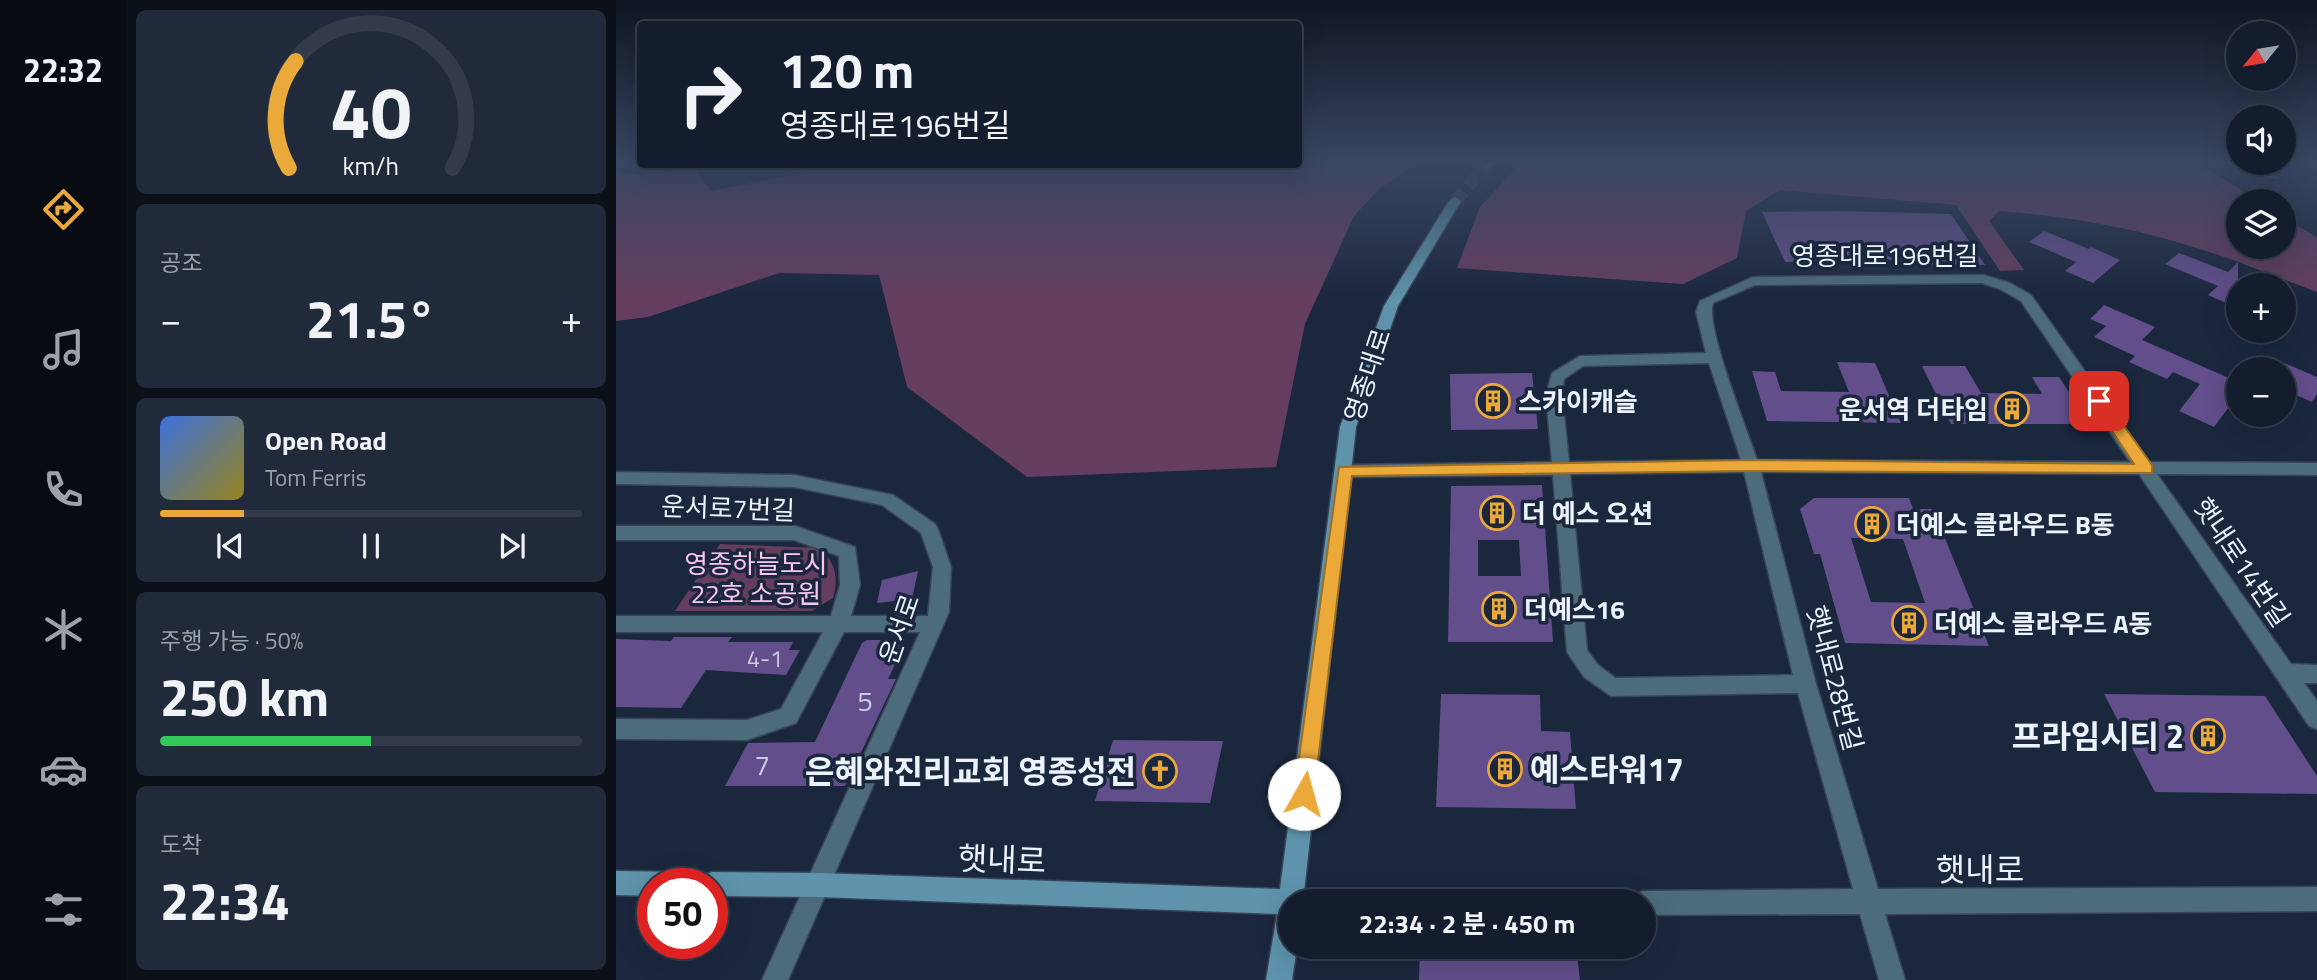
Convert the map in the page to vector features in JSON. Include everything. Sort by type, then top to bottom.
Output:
[{"type":"main road","name":"영종대로","points":[[1292,889],[1345,471],[1348,427],[1391,306],[1450,209]]},
{"type":"main road","points":[[616,883],[637,883]]},
{"type":"main road","name":"햇내로","points":[[728,884],[820,884],[1278,903]]},
{"type":"main road","name":"영종대로","points":[[1279,980],[1282,959]]},
{"type":"street","name":"영종대로196번길","points":[[1751,466],[1715,358],[1703,312],[1707,301],[1744,284],[1983,279],[2005,286],[2026,298],[2146,469]]},
{"type":"street","points":[[1715,358],[1580,361],[1557,377],[1554,395],[1559,467],[1577,652],[1591,671],[1611,687],[1806,684]]},
{"type":"street","points":[[1345,471],[1751,466],[2317,469]]},
{"type":"street","name":"햇내로28번길","points":[[1751,466],[1806,684],[1892,980]]},
{"type":"street","name":"햇내로14번길","points":[[2146,469],[2317,719]]},
{"type":"street","name":"운서로","points":[[616,478],[794,481],[887,500],[929,529],[942,567],[939,612],[775,980]]},
{"type":"street","name":"운서로7번길","points":[[616,533],[795,533],[848,552],[850,585],[839,622],[788,716],[747,730],[616,729]]},
{"type":"street","points":[[616,624],[934,624]]},
{"type":"street","points":[[2287,673],[2317,674]]},
{"type":"street","name":"햇내로","points":[[1656,902],[2317,899]]},
{"type":"green space","points":[[616,209],[1361,209],[1354,216],[1305,324],[1276,467],[1027,477],[907,387],[879,275],[779,273],[648,317],[616,321]]},
{"type":"green space","points":[[1479,209],[1750,209],[1746,211],[1737,258],[1683,284],[1457,268]]},
{"type":"green space","points":[[1958,209],[2226,209],[2226,258],[2126,229],[2050,216],[1999,211],[1989,221],[2024,270],[2000,271]]},
{"type":"green space","points":[[2296,225],[2317,237],[2317,292],[2296,284],[2296,273],[2266,273],[2228,259],[2296,259]]},
{"type":"green space","name":"영종하늘도시 22호 소공원","points":[[720,544],[821,548],[834,571],[836,584],[833,598],[812,611],[675,611]]},
{"type":"building","points":[[1762,212],[1951,214],[1985,265],[1895,264],[1893,260],[1785,262]]},
{"type":"building","points":[[2044,231],[2120,260],[2093,283],[2065,271],[2076,262],[2029,242]]},
{"type":"building","points":[[2179,253],[2228,272],[2238,262],[2238,273],[2226,273],[2226,303],[2208,295],[2218,286],[2165,264]]},
{"type":"building","points":[[2104,305],[2155,327],[2142,340],[2226,377],[2226,411],[2214,427],[2179,411],[2200,384],[2173,372],[2167,379],[2129,362],[2135,356],[2094,337],[2106,326],[2090,319]]},
{"type":"building","points":[[1837,362],[1875,363],[1901,423],[1767,421],[1752,371],[1775,372],[1781,391],[1849,392]]},
{"type":"building","name":"운서역 더타임","points":[[1922,366],[1965,366],[1981,393],[2042,394],[2032,377],[2059,377],[2090,424],[1951,424]]},
{"type":"building","points":[[2296,368],[2317,377],[2317,394],[2312,402],[2296,395]]},
{"type":"building","name":"스카이캐슬","points":[[1532,373],[1538,429],[1451,430],[1450,374]]},
{"type":"building","points":[[1542,485],[1553,642],[1448,642],[1451,486]],"holes":[[[1478,540],[1519,540],[1521,576],[1478,576]]]},
{"type":"building","points":[[1814,498],[1909,498],[1913,509],[1933,509],[1989,646],[1845,643],[1820,554],[1814,554],[1800,509]],"holes":[[[1851,538],[1903,539],[1925,603],[1871,602]]]},
{"type":"building","points":[[918,571],[912,599],[877,603],[882,580]]},
{"type":"building","points":[[674,637],[732,637],[728,642],[793,642],[789,650],[800,650],[786,675],[706,670],[681,708],[616,707],[616,639],[671,641]]},
{"type":"building","points":[[867,640],[894,640],[893,643],[904,646],[888,679],[896,679],[845,786],[725,786],[748,743],[815,742],[862,643]]},
{"type":"building","name":"예스타워17","points":[[1441,694],[1540,695],[1541,731],[1570,732],[1576,809],[1436,807]]},
{"type":"building","name":"프라임시티 2","points":[[2104,694],[2265,696],[2317,776],[2317,794],[2155,792]]},
{"type":"building","name":"은혜와진리교회 영종성전","points":[[1113,740],[1223,741],[1210,803],[1095,801]]},
{"type":"building","points":[[1420,959],[1577,959],[1580,980],[1419,980]]},
{"type":"place","name":"스카이캐슬","points":[[1493,401]]},
{"type":"place","name":"운서역 더타임","points":[[2012,409]]},
{"type":"place","name":"더 예스 오션","points":[[1497,513]]},
{"type":"place","name":"더예스 클라우드 B동","points":[[1872,524]]},
{"type":"place","name":"더예스16","points":[[1499,609]]},
{"type":"place","name":"더예스 클라우드 A동","points":[[1909,623]]},
{"type":"place","name":"프라임시티 2","points":[[2208,736]]},
{"type":"place","name":"예스타워17","points":[[1505,769]]},
{"type":"place","name":"은혜와진리교회 영종성전","points":[[1160,771]]},
{"type":"route","points":[[1304,794],[1345,471],[1751,466],[2146,469],[2099,401]]}]
